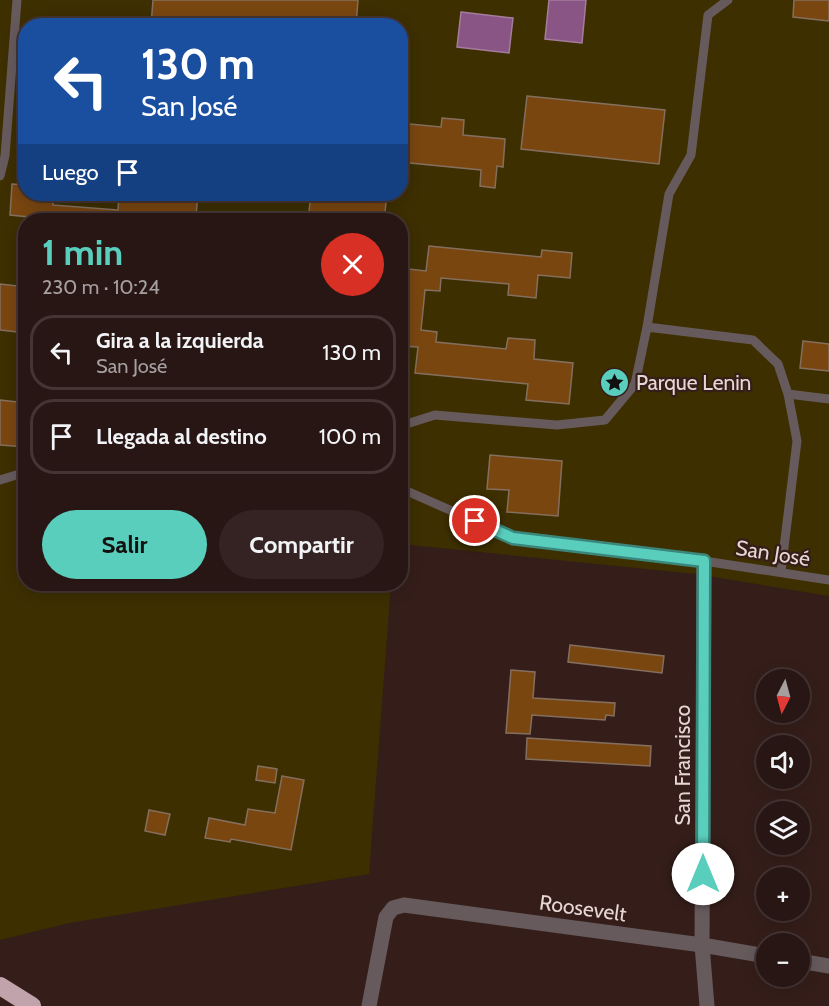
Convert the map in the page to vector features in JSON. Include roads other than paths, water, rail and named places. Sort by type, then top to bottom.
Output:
[{"type":"highway","points":[[4,989],[32,1006]]},
{"type":"street","name":"San Francisco","points":[[704,561],[702,945],[707,1006]]},
{"type":"street","name":"Roosevelt","points":[[369,1006],[386,917],[393,908],[404,905],[756,954]]},
{"type":"street","points":[[810,963],[829,966]]},
{"type":"lane","points":[[0,176],[4,156],[17,0]]},
{"type":"lane","points":[[408,423],[435,415],[557,424],[605,420],[635,384],[669,194],[691,155],[708,15],[728,0]]},
{"type":"lane","points":[[647,327],[753,340],[778,364],[788,394],[797,441],[781,572]]},
{"type":"lane","points":[[788,394],[829,399]]},
{"type":"lane","points":[[0,480],[18,474]]},
{"type":"lane","name":"San José","points":[[408,492],[513,538],[704,561],[829,580]]},
{"type":"place","name":"Parque Lenin","points":[[615,382]]}]
